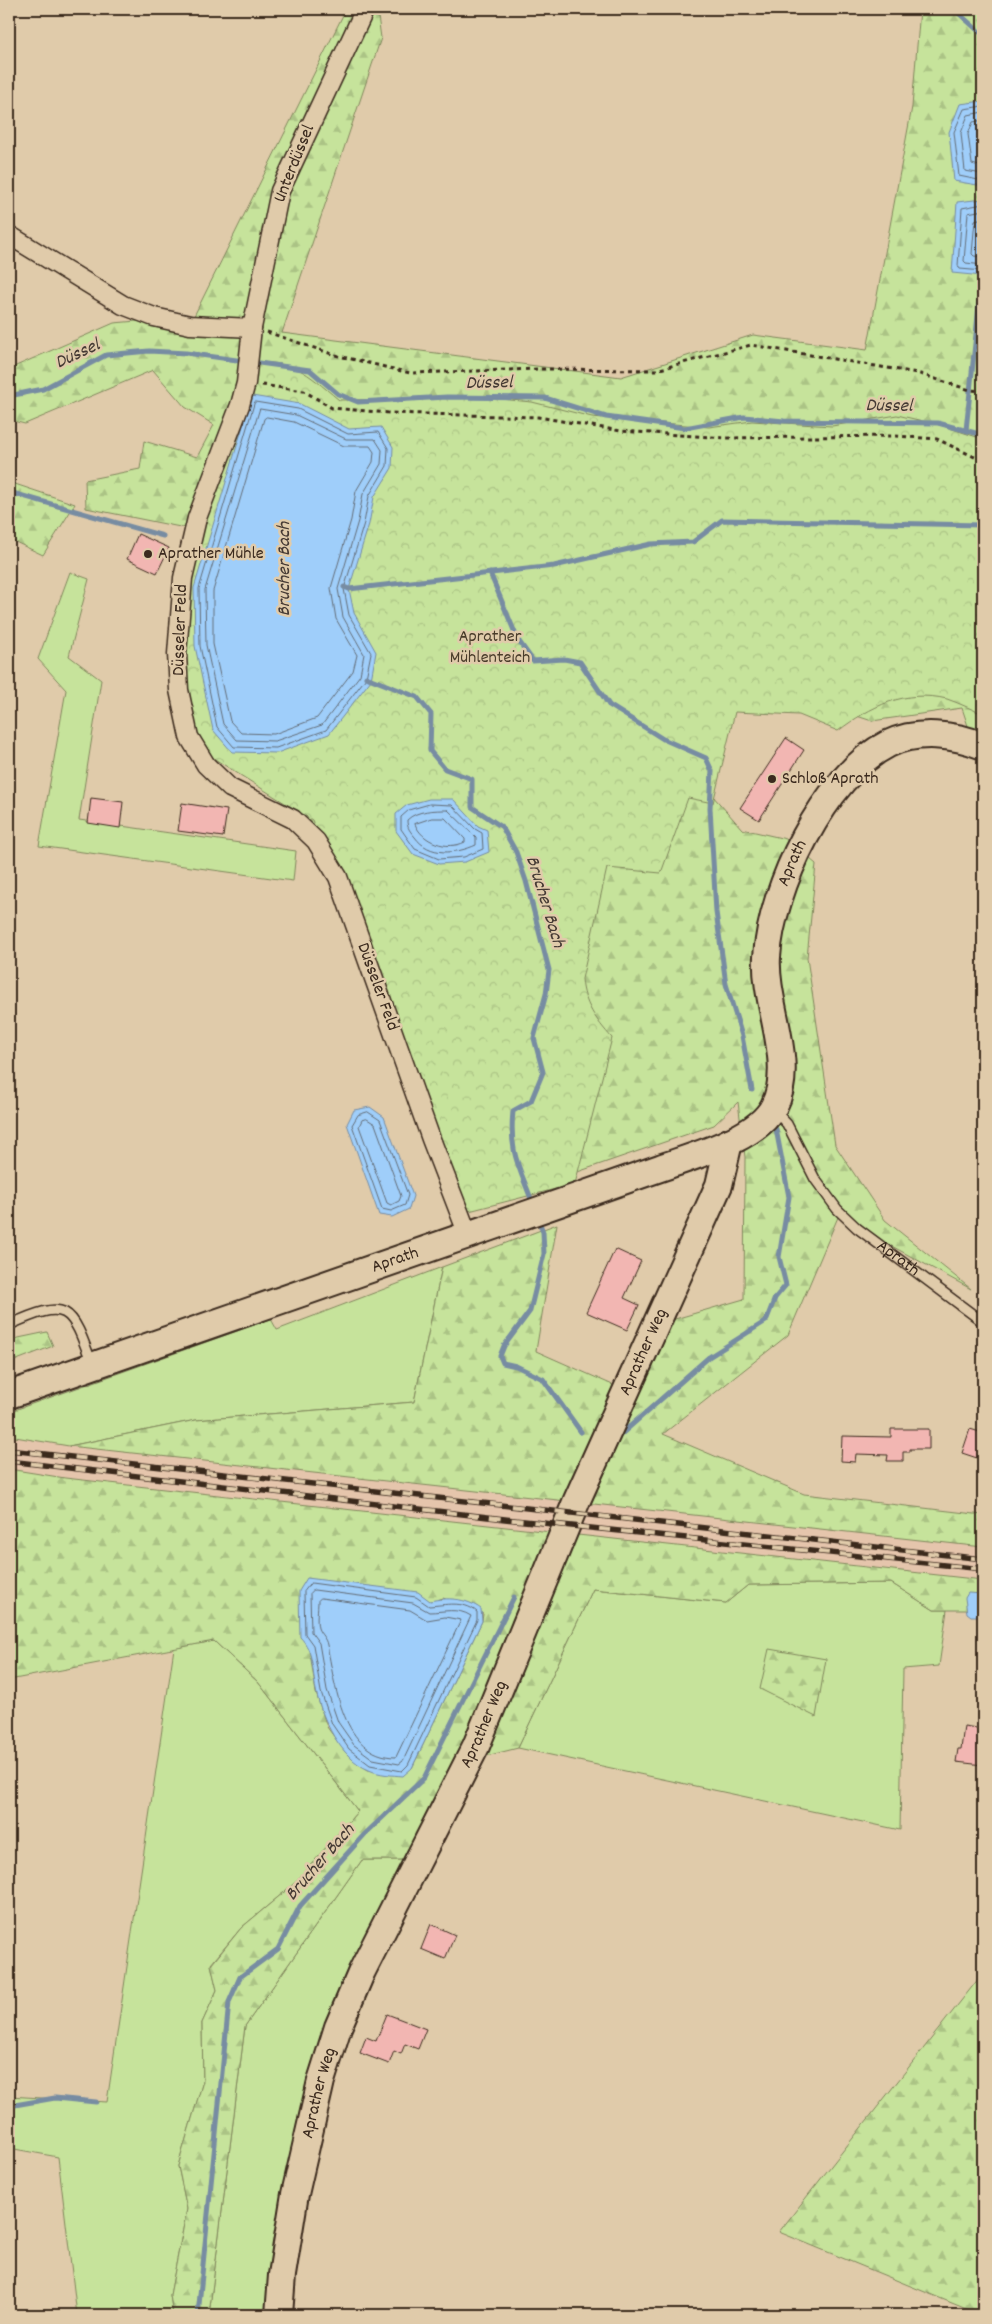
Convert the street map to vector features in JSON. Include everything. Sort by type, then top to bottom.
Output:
[{"type":"main road","name":"Aprath","points":[[9,1396],[729,1142],[759,1124],[773,1109],[779,1096],[782,1061],[768,991],[767,958],[772,925],[783,886],[804,839],[832,796],[858,764],[888,744],[913,737],[936,735],[969,740],[983,746]]},
{"type":"main road","name":"Aprather Weg","points":[[279,2315],[282,2275],[295,2194],[321,2081],[338,2028],[362,1971],[476,1746],[577,1500],[719,1185],[729,1142]]},
{"type":"street","name":"Unterdüssel","points":[[251,334],[280,191],[364,9]]},
{"type":"street","points":[[9,235],[123,305],[154,317],[190,326],[251,334]]},
{"type":"street","name":"Düsseler Feld","points":[[251,334],[246,383],[240,405],[197,518],[183,578],[177,654],[179,690],[190,737],[206,765],[230,788],[293,819],[316,841],[338,878],[431,1139],[468,1235]]},
{"type":"lane","name":"Aprath","points":[[773,1109],[788,1124],[815,1179],[837,1209],[857,1228],[983,1322]]},
{"type":"lane","points":[[9,1325],[44,1310],[55,1309],[67,1313],[78,1328],[93,1366]]},
{"type":"path","points":[[251,334],[410,373],[541,369],[656,370],[751,345],[917,373],[970,390],[983,392]]},
{"type":"path","points":[[246,383],[304,391],[332,408],[389,413],[538,417],[621,431],[725,438],[895,436],[937,439],[983,461]]},
{"type":"shaded area","points":[[9,1436],[69,1446],[983,1546],[983,1580],[65,1478],[9,1469]]},
{"type":"green space","points":[[346,9],[377,9],[381,38],[282,333],[621,377],[753,335],[867,350],[912,107],[920,9],[983,9],[983,771],[962,708],[872,721],[763,685],[674,752],[742,829],[786,839],[816,864],[807,958],[835,1145],[885,1220],[971,1289],[838,1217],[788,1335],[663,1434],[804,1494],[983,1515],[983,1547],[69,1446],[196,1420],[414,1402],[442,1267],[557,1224],[536,1351],[615,1386],[675,1319],[744,1299],[745,1157],[738,1102],[714,1125],[467,1210],[349,877],[303,820],[232,752],[200,531],[86,508],[85,480],[140,469],[144,441],[197,457],[214,425],[185,407],[153,370],[25,424],[9,420],[9,369],[114,323],[194,316]]},
{"type":"green space","name":"Aprather Mühlenteich","points":[[249,362],[265,362],[290,366],[317,381],[339,400],[490,398],[532,402],[592,417],[709,427],[752,421],[832,426],[897,415],[940,425],[983,439],[983,714],[947,699],[917,696],[903,698],[876,707],[838,731],[799,715],[735,712],[713,803],[688,798],[661,873],[607,868],[582,979],[588,1004],[612,1038],[575,1184],[469,1211],[312,820],[213,758],[191,733],[184,709],[183,589]]},
{"type":"green space","points":[[9,482],[75,504],[43,555],[9,539]]},
{"type":"green space","points":[[70,572],[89,579],[69,656],[101,680],[79,820],[296,851],[293,881],[39,846],[66,690],[38,659]]},
{"type":"green space","points":[[442,1267],[414,1402],[196,1420],[69,1446],[9,1436],[9,1412],[271,1319],[277,1330]]},
{"type":"green space","points":[[47,1332],[53,1346],[9,1363],[9,1340]]},
{"type":"green space","points":[[9,1469],[65,1478],[983,1580],[983,1610],[934,1610],[891,1583],[748,1585],[726,1603],[593,1589],[518,1748],[486,1756],[403,1915],[402,1860],[362,1860],[245,2026],[209,2315],[173,2315],[170,2295],[187,2209],[178,2166],[203,2081],[202,2023],[217,1990],[211,1965],[241,1928],[295,1883],[358,1811],[258,1682],[214,1641],[9,1680]],"holes":[[[443,1598],[483,1614],[482,1621],[412,1768],[368,1770],[346,1753],[327,1727],[316,1693],[309,1646]]]},
{"type":"green space","points":[[891,1583],[934,1610],[947,1610],[939,1666],[903,1669],[900,1830],[518,1748],[593,1589],[726,1603],[748,1585]]},
{"type":"green space","points":[[214,1641],[258,1682],[358,1811],[295,1883],[241,1928],[211,1964],[217,1990],[202,2023],[203,2081],[178,2166],[187,2209],[170,2295],[173,2315],[77,2315],[58,2157],[9,2148],[9,2096],[107,2102],[174,1648]]},
{"type":"green space","points":[[769,1649],[826,1659],[816,1717],[760,1689]]},
{"type":"green space","points":[[362,1860],[403,1860],[366,1936],[269,2315],[209,2315],[245,2026]]},
{"type":"green space","points":[[983,1973],[983,2315],[981,2315],[779,2232]]},
{"type":"water","points":[[983,101],[983,186],[954,181],[949,132],[960,104]]},
{"type":"water","points":[[983,199],[983,276],[952,273],[957,202]]},
{"type":"water","points":[[252,396],[300,404],[349,429],[381,427],[393,447],[392,468],[374,497],[369,524],[349,589],[354,613],[376,652],[371,680],[329,734],[277,753],[232,752],[213,730],[195,646],[194,588]]},
{"type":"water","points":[[429,799],[453,799],[478,826],[487,830],[489,852],[465,862],[439,864],[413,854],[396,831],[396,814],[407,805]]},
{"type":"water","points":[[370,1107],[384,1117],[413,1196],[409,1209],[392,1217],[379,1215],[347,1124],[354,1110]]},
{"type":"water","points":[[307,1578],[418,1592],[430,1601],[456,1599],[481,1609],[482,1621],[412,1768],[403,1776],[377,1773],[359,1765],[341,1747],[322,1713],[310,1655],[300,1637],[299,1591]]},
{"type":"water","points":[[968,1593],[983,1594],[983,1616],[971,1616],[967,1613],[965,1598]]},
{"type":"building","name":"Aprather Mühle","points":[[138,534],[169,548],[157,573],[127,559]]},
{"type":"building","name":"Schloß Aprath","points":[[786,738],[804,750],[759,820],[740,808]]},
{"type":"building","points":[[91,798],[123,802],[120,828],[88,823]]},
{"type":"building","points":[[182,803],[227,810],[223,837],[178,831]]},
{"type":"building","points":[[615,1249],[641,1261],[624,1298],[639,1305],[627,1330],[586,1312]]},
{"type":"building","points":[[891,1429],[929,1429],[929,1449],[910,1449],[910,1452],[903,1452],[903,1461],[887,1461],[888,1455],[856,1454],[855,1462],[841,1461],[842,1436],[891,1437]]},
{"type":"building","points":[[970,1429],[983,1433],[983,1460],[962,1453]]},
{"type":"building","points":[[964,1726],[983,1729],[983,1765],[956,1762],[958,1749],[961,1749]]},
{"type":"building","points":[[431,1924],[455,1935],[445,1959],[421,1949]]},
{"type":"building","points":[[387,2014],[426,2029],[418,2049],[405,2044],[401,2054],[394,2051],[389,2064],[360,2053],[366,2037],[376,2041]]},
{"type":"waterway","points":[[954,9],[983,35]]},
{"type":"waterway","points":[[966,430],[983,267]]},
{"type":"waterway","name":"Düssel","points":[[9,396],[43,389],[106,355],[149,351],[186,353],[310,370],[338,394],[358,402],[447,397],[545,398],[606,417],[685,428],[744,417],[784,421],[938,423],[983,435]]},
{"type":"waterway","points":[[9,492],[163,536]]},
{"type":"waterway","points":[[344,587],[349,589],[554,566],[651,544],[693,542],[722,520],[983,525]]},
{"type":"waterway","points":[[490,573],[518,640],[533,661],[564,659],[580,662],[609,705],[663,739],[706,758],[712,771],[710,808],[716,912],[726,984],[742,1036],[752,1090]]},
{"type":"waterway","name":"Brucher Bach","points":[[366,677],[417,697],[431,714],[430,751],[445,769],[472,779],[472,807],[502,827],[516,852],[526,881],[549,970],[546,994],[534,1038],[543,1072],[531,1101],[513,1111],[512,1125],[512,1138],[516,1159],[533,1204]]},
{"type":"waterway","points":[[618,1437],[709,1357],[766,1321],[775,1298],[786,1285],[779,1257],[789,1197],[776,1129]]},
{"type":"waterway","name":"Brucher Bach","points":[[538,1219],[543,1232],[544,1254],[530,1311],[504,1346],[500,1356],[503,1363],[516,1366],[543,1379],[581,1432]]},
{"type":"waterway","name":"Brucher Bach","points":[[198,2315],[229,2002],[240,1977],[278,1949],[300,1906],[364,1835],[424,1778],[514,1597]]},
{"type":"waterway","points":[[9,2106],[55,2098],[96,2102]]},
{"type":"railway","points":[[9,1450],[983,1559]]},
{"type":"railway","points":[[9,1461],[505,1519],[983,1569]]},
{"type":"place","name":"Aprather Mühle","points":[[148,554]]},
{"type":"place","name":"Schloß Aprath","points":[[772,779]]}]
